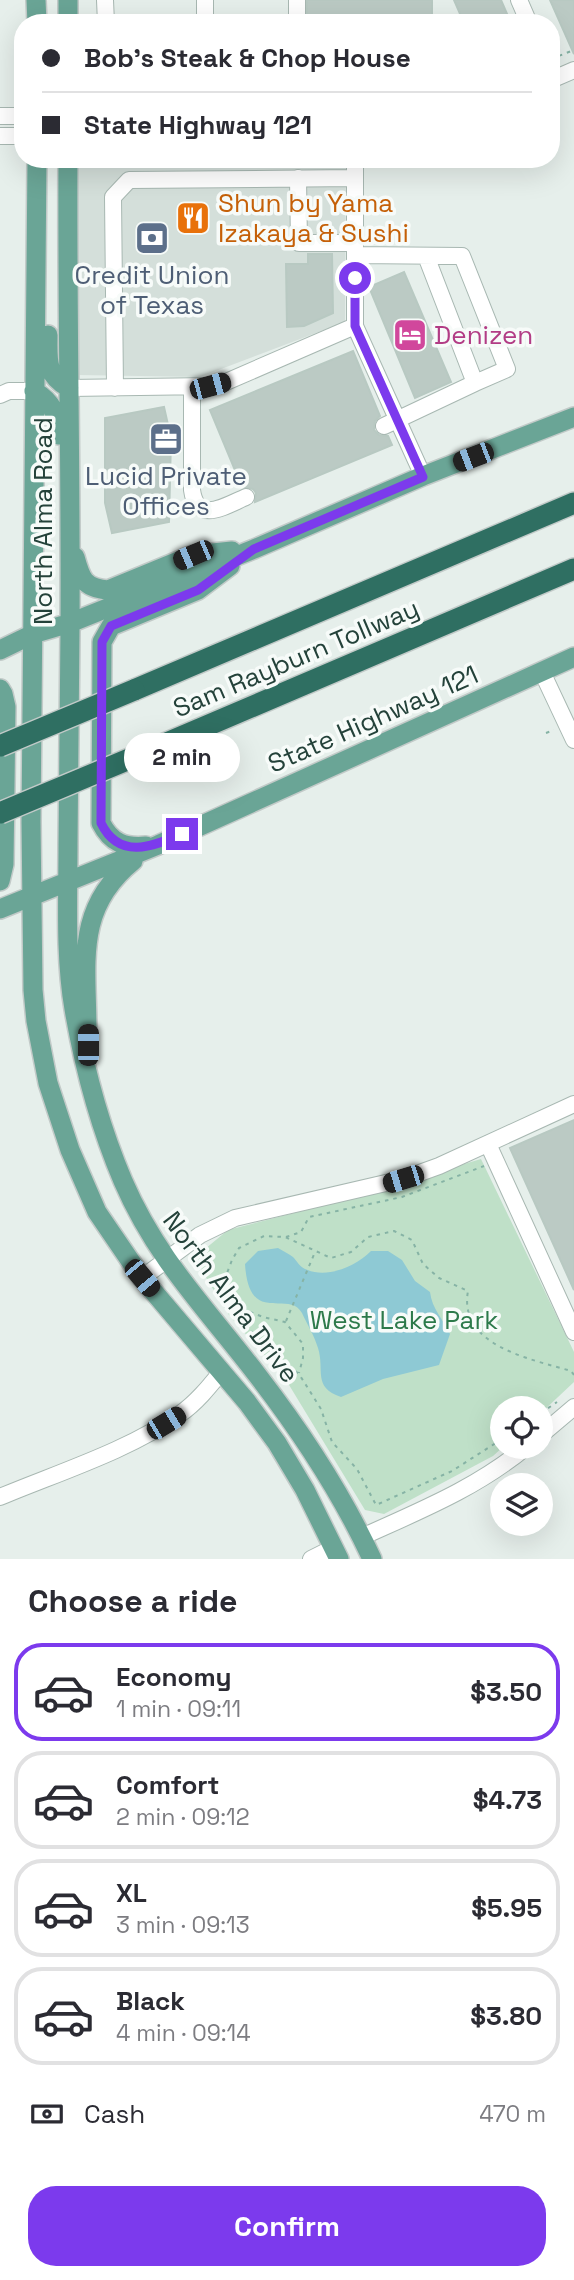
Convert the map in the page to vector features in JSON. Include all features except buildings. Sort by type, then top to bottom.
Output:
[{"type":"highway","name":"Sam Rayburn Tollway","points":[[0,746],[574,503]]},
{"type":"highway","name":"Sam Rayburn Tollway","points":[[0,813],[574,569]]},
{"type":"main road","name":"North Alma Road","points":[[33,896],[37,168]]},
{"type":"main road","name":"North Alma Road","points":[[68,168],[68,883]]},
{"type":"main road","points":[[36,271],[48,308],[48,361],[53,377],[69,388]]},
{"type":"main road","points":[[34,391],[44,396],[55,410],[59,453],[62,462],[69,467]]},
{"type":"main road","points":[[0,650],[33,634],[70,623],[574,417]]},
{"type":"main road","points":[[69,534],[79,575],[95,589],[108,590],[193,555],[254,549]]},
{"type":"main road","points":[[158,845],[121,845],[109,836],[101,823],[102,642],[111,626],[198,590],[254,549]]},
{"type":"main road","name":"State Highway 121","points":[[0,909],[158,845],[574,657]]},
{"type":"main road","points":[[0,690],[4,694],[6,720],[4,864],[0,881]]},
{"type":"main road","points":[[88,1068],[87,974],[91,917],[102,894],[116,875],[158,845]]},
{"type":"main road","name":"North Alma Drive","points":[[68,883],[73,1005],[103,1127],[122,1178],[144,1226],[166,1259],[197,1302],[259,1376],[323,1468],[372,1559]]},
{"type":"main road","name":"North Alma Drive","points":[[33,896],[33,990],[48,1083],[70,1150],[97,1212],[142,1278],[247,1402],[276,1443],[305,1490],[336,1553]]},
{"type":"main road","points":[[336,1553],[362,1537]]},
{"type":"street","points":[[355,168],[355,326],[391,423],[423,477]]},
{"type":"street","points":[[298,178],[299,243],[426,256],[462,256],[507,369],[391,423]]},
{"type":"street","points":[[115,388],[113,197],[129,180],[355,178]]},
{"type":"street","points":[[426,256],[475,383]]},
{"type":"street","points":[[69,388],[192,387],[226,382],[355,326]]},
{"type":"street","points":[[192,387],[192,490],[196,504],[200,509],[210,511],[246,497]]},
{"type":"street","points":[[0,395],[9,391],[34,391]]},
{"type":"street","points":[[542,672],[574,740]]},
{"type":"street","points":[[142,1278],[200,1235],[235,1218],[385,1184],[429,1170],[574,1104]]},
{"type":"street","points":[[488,1144],[574,1332]]},
{"type":"street","points":[[0,1497],[150,1433],[182,1414],[221,1372]]},
{"type":"street","points":[[553,1425],[574,1407]]},
{"type":"street","points":[[362,1537],[472,1486],[512,1459]]},
{"type":"street","points":[[311,1559],[336,1553]]},
{"type":"path","points":[[322,1213],[309,1217],[301,1232],[285,1237],[264,1236],[239,1248],[227,1273],[232,1292],[251,1331],[299,1374],[321,1409],[332,1443],[357,1469],[376,1505],[453,1471],[490,1447]]},
{"type":"path","points":[[285,1237],[331,1258],[351,1252],[368,1237],[394,1231],[412,1240],[422,1264],[439,1278],[468,1291],[466,1304],[474,1327],[495,1345],[571,1371],[574,1375]]},
{"type":"path","points":[[285,1322],[316,1252]]},
{"type":"path","points":[[242,1308],[262,1317],[285,1322],[303,1344],[299,1374]]},
{"type":"shaded area","points":[[76,168],[346,168],[345,322],[200,377],[78,375]]},
{"type":"green space","name":"West Lake Park","points":[[481,1159],[574,1352],[574,1382],[553,1402],[553,1396],[490,1396],[490,1458],[384,1514],[365,1510],[286,1380],[229,1315],[194,1258],[228,1230],[329,1204]]},
{"type":"water","points":[[278,1248],[293,1257],[305,1269],[322,1273],[349,1266],[371,1251],[388,1251],[402,1260],[415,1281],[430,1292],[435,1309],[450,1334],[439,1365],[383,1379],[341,1397],[332,1393],[323,1383],[318,1348],[302,1313],[296,1306],[261,1301],[254,1295],[248,1283],[245,1264],[258,1251]]},
{"type":"place","name":"Shun by Yama Izakaya & Sushi","points":[[193,218]]},
{"type":"place","name":"Credit Union of Texas","points":[[152,238]]},
{"type":"place","name":"Denizen","points":[[410,335]]},
{"type":"place","name":"Lucid Private Offices","points":[[166,439]]},
{"type":"route","points":[[182,834],[158,845],[132,847],[115,841],[101,823],[102,642],[111,626],[198,590],[254,549],[423,477],[355,326],[355,278]]}]
